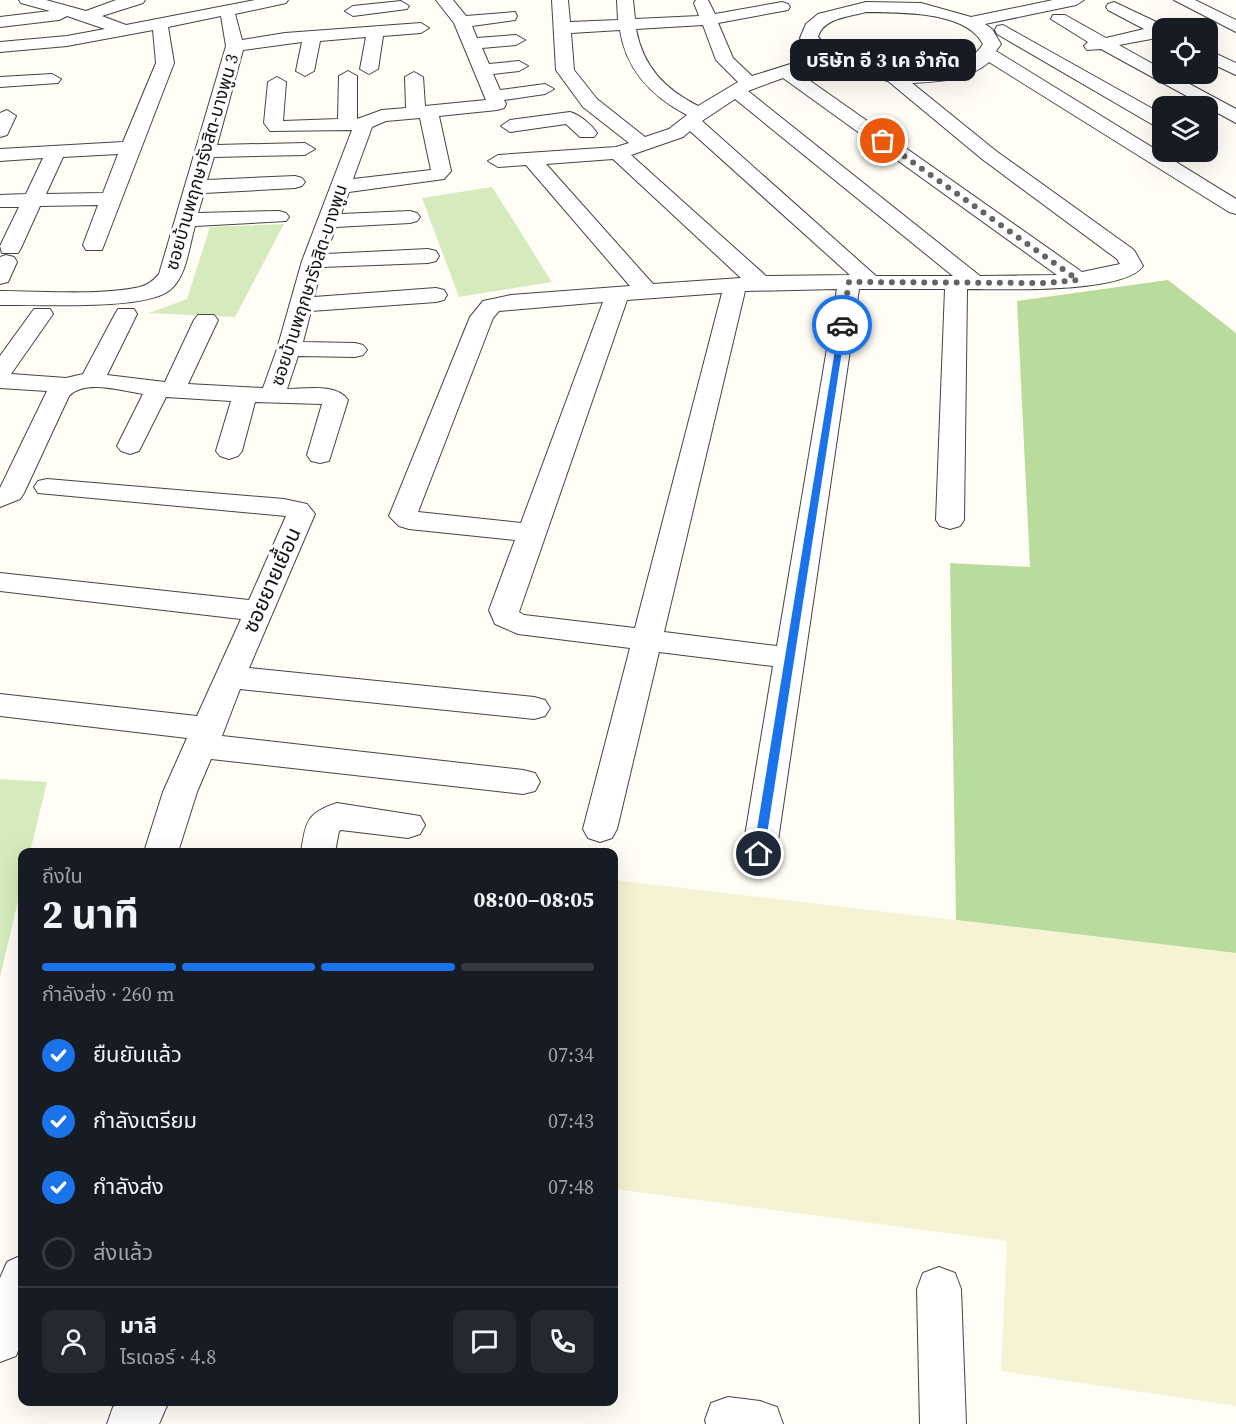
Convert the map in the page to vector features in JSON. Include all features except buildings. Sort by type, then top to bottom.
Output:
[{"type":"street","points":[[27,0],[91,12],[125,30]]},
{"type":"street","points":[[0,22],[91,12],[137,0]]},
{"type":"street","points":[[448,0],[462,22],[495,100],[526,153],[648,293]]},
{"type":"street","points":[[560,0],[565,70],[590,103],[642,144]]},
{"type":"street","points":[[625,0],[626,26],[644,76],[695,118],[860,282]]},
{"type":"street","points":[[700,0],[725,60],[743,87],[965,282]]},
{"type":"street","points":[[1021,0],[1036,9]]},
{"type":"street","points":[[971,22],[1076,0]]},
{"type":"street","points":[[1182,0],[1236,27]]},
{"type":"street","points":[[0,47],[67,41],[285,2],[305,37],[305,71]]},
{"type":"street","points":[[561,28],[708,20],[777,3],[812,28]]},
{"type":"street","points":[[369,69],[367,32],[351,5],[410,4]]},
{"type":"street","points":[[915,4],[971,22],[986,33],[992,44],[990,55],[977,65],[955,73],[925,77],[893,76],[867,73],[826,59],[813,49],[809,38],[812,28],[824,18],[842,11],[915,4]]},
{"type":"street","points":[[1114,7],[1152,22]]},
{"type":"street","points":[[462,22],[509,16]]},
{"type":"street","name":"ซอยบ้านพฤกษารังสิต-บางพูน 3","points":[[0,298],[102,297],[146,293],[161,286],[170,276],[235,46],[229,17]]},
{"type":"street","points":[[1059,19],[1152,68]]},
{"type":"street","points":[[235,46],[305,37],[421,28]]},
{"type":"street","points":[[94,245],[130,147],[165,63],[161,29]]},
{"type":"street","points":[[1003,30],[1104,88],[1152,125]]},
{"type":"street","points":[[1048,56],[1152,33]]},
{"type":"street","points":[[472,44],[516,40]]},
{"type":"street","points":[[990,55],[1236,208]]},
{"type":"street","points":[[498,161],[526,153],[618,153],[676,133],[743,87],[826,59]]},
{"type":"street","points":[[483,70],[519,66]]},
{"type":"street","points":[[786,72],[1078,280]]},
{"type":"street","name":"ซอยบ้านพฤกษารังสิต-บางพูน","points":[[0,381],[66,385],[92,380],[165,389],[272,396],[289,349],[314,261],[341,187],[356,125],[348,76]]},
{"type":"street","points":[[533,533],[409,519],[403,513],[482,316],[491,306],[511,302],[748,284],[1044,283],[1078,280],[1129,270],[1132,266],[1126,255],[989,155],[893,76]]},
{"type":"street","points":[[341,187],[437,175],[441,171],[422,112],[414,77]]},
{"type":"street","points":[[1104,88],[1152,78]]},
{"type":"street","points":[[0,82],[52,79]]},
{"type":"street","points":[[277,82],[273,123],[277,127],[356,125],[382,116],[495,100],[545,89]]},
{"type":"street","points":[[1182,84],[1236,117]]},
{"type":"street","points":[[1218,122],[1236,117]]},
{"type":"street","points":[[510,126],[570,118],[587,133]]},
{"type":"street","points":[[0,155],[130,147]]},
{"type":"street","points":[[207,151],[305,149]]},
{"type":"street","points":[[5,262],[57,150]]},
{"type":"street","points":[[618,153],[748,284]]},
{"type":"street","points":[[196,187],[295,182]]},
{"type":"street","points":[[0,201],[111,198]]},
{"type":"street","points":[[186,220],[279,217]]},
{"type":"street","points":[[328,221],[410,217]]},
{"type":"street","points":[[314,261],[428,256]]},
{"type":"street","points":[[759,854],[790,658],[860,282]]},
{"type":"street","points":[[950,520],[965,282]]},
{"type":"street","points":[[600,829],[647,640],[748,284]]},
{"type":"street","points":[[301,305],[436,295]]},
{"type":"street","points":[[617,295],[504,610],[505,618],[518,624],[790,658]]},
{"type":"street","points":[[0,373],[42,314]]},
{"type":"street","points":[[92,380],[126,314]]},
{"type":"street","points":[[130,446],[206,320]]},
{"type":"street","points":[[289,349],[355,350]]},
{"type":"street","points":[[0,499],[11,493],[57,393],[66,385]]},
{"type":"street","points":[[229,451],[244,394]]},
{"type":"street","points":[[272,396],[330,397],[336,400],[320,455]]},
{"type":"street","name":"ซอยยายเยื้อน","points":[[47,486],[297,510],[302,514],[180,792],[161,848]]},
{"type":"street","points":[[0,582],[258,611]]},
{"type":"street","points":[[231,677],[534,708]]},
{"type":"street","points":[[0,705],[523,782]]},
{"type":"street","points":[[319,848],[323,824],[337,816],[408,825]]},
{"type":"street","points":[[939,1289],[943,1424]]},
{"type":"street","points":[[8,1341],[18,1295]]},
{"type":"street","points":[[130,1424],[138,1418],[144,1406]]},
{"type":"shaded area","points":[[618,880],[1236,953],[1236,1406],[1001,1371],[1007,1241],[618,1190]]},
{"type":"green space","points":[[492,187],[552,282],[459,297],[422,198]]},
{"type":"green space","points":[[284,224],[235,317],[149,313],[187,299],[210,227]]},
{"type":"green space","points":[[1168,280],[1236,333],[1236,953],[956,920],[950,563],[1030,567],[1017,301]]},
{"type":"green space","points":[[0,779],[47,782],[31,848],[18,848],[18,901],[0,977]]},
{"type":"way so far","points":[[842,325],[849,282],[1044,283],[1078,280],[883,141]]},
{"type":"place","name":"บริษัท อี 3 เค จำกัด","points":[[883,141]]},
{"type":"route","points":[[759,854],[842,325]]}]
